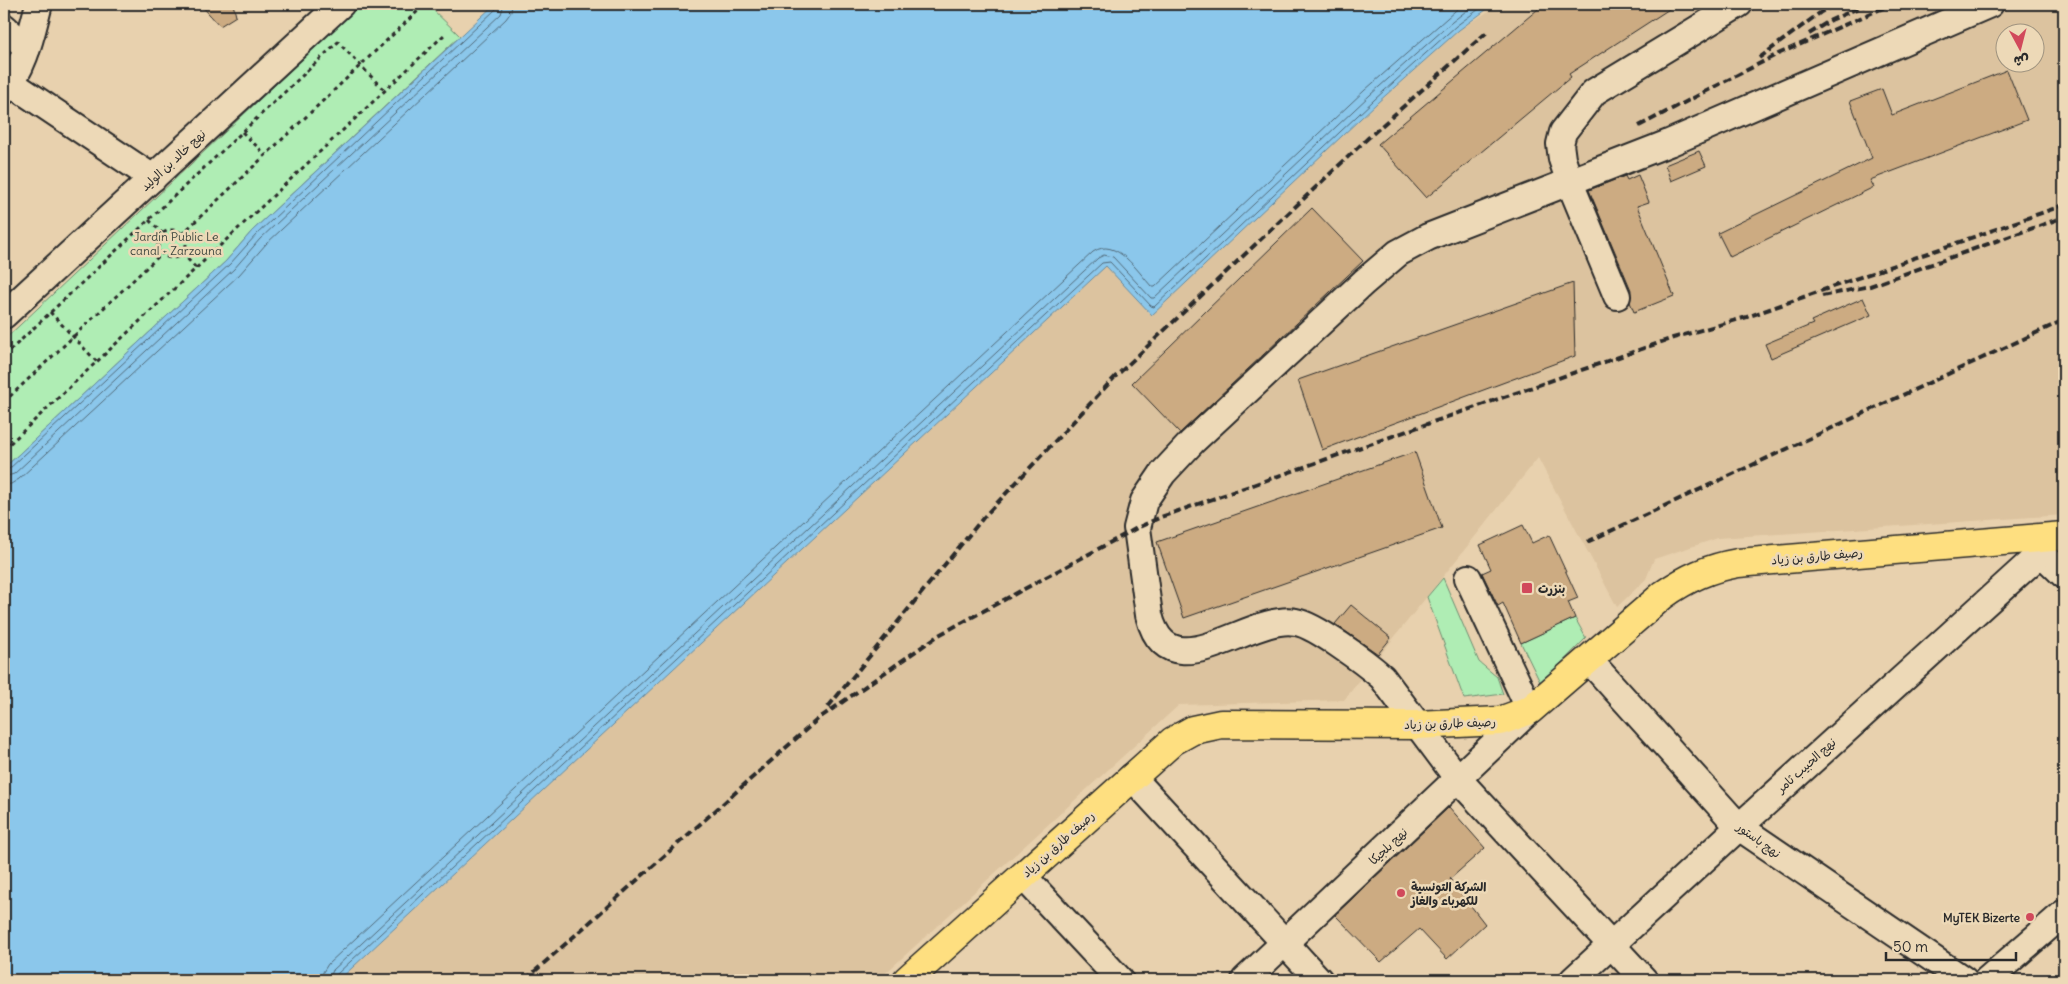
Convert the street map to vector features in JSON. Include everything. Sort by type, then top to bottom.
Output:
[{"type":"main road","name":"رصيف طارق بن زياد","points":[[911,979],[1132,777],[1173,741],[1193,730],[1221,724],[1416,725],[1500,721],[1530,710],[1663,595],[1682,582],[1719,566],[1738,563],[2034,546],[2064,536]]},
{"type":"street","points":[[39,4],[27,48],[7,87],[153,178]]},
{"type":"street","name":"نهج خالد بن الوليد","points":[[4,315],[341,4]]},
{"type":"street","points":[[1617,296],[1570,183],[1562,159],[1560,144],[1563,132],[1594,92],[1739,4]]},
{"type":"street","points":[[1644,980],[1458,780],[1382,677],[1371,667],[1310,626],[1296,622],[1270,623],[1191,652],[1179,651],[1168,646],[1159,638],[1152,628],[1149,615],[1138,528],[1144,501],[1162,473],[1192,442],[1364,282],[1398,254],[1428,237],[1570,183],[1788,93],[1990,4]]},
{"type":"street","points":[[4,27],[27,48]]},
{"type":"street","points":[[2034,546],[2064,575]]},
{"type":"street","name":"نهج الحبيب ثامر","points":[[1573,980],[1739,826],[2034,546]]},
{"type":"street","points":[[1468,578],[1530,710]]},
{"type":"street","name":"نهج باستور","points":[[1589,660],[1739,826],[1964,980]]},
{"type":"street","name":"نهج بلجيكا","points":[[1244,980],[1530,710]]},
{"type":"street","points":[[1132,777],[1319,980]]},
{"type":"street","points":[[1023,876],[1120,980]]},
{"type":"street","points":[[1987,980],[2064,913]]},
{"type":"path","points":[[182,234],[420,10]]},
{"type":"path","points":[[4,448],[444,35]]},
{"type":"path","points":[[4,356],[338,42],[385,91]]},
{"type":"path","points":[[242,132],[266,156]]},
{"type":"path","points":[[149,220],[162,234]]},
{"type":"path","points":[[175,230],[182,234],[186,243],[182,253],[175,257],[170,257],[162,253],[158,241],[162,234],[175,230]]},
{"type":"path","points":[[4,402],[162,253]]},
{"type":"path","points":[[182,253],[196,268]]},
{"type":"path","points":[[50,312],[97,362]]},
{"type":"shaded area","points":[[1500,4],[2064,4],[2064,515],[1718,538],[1654,559],[1646,579],[1617,607],[1538,458],[1344,700],[1179,705],[878,980],[339,980],[1106,266],[1152,315],[1377,103],[1459,30]]},
{"type":"shaded area","points":[[1616,964],[1630,980],[1599,980]]},
{"type":"green space","name":"Jardin Public Le canal - Zarzouna","points":[[361,4],[427,4],[460,36],[252,231],[226,261],[4,468],[4,340]]},
{"type":"green space","points":[[1443,578],[1479,662],[1497,677],[1503,694],[1464,699],[1427,597]]},
{"type":"green space","points":[[1575,618],[1586,638],[1541,684],[1521,643]]},
{"type":"water","points":[[495,4],[1494,4],[1459,30],[1377,103],[1152,315],[1106,266],[339,980],[4,980],[4,468],[226,261],[252,231]]},
{"type":"building","points":[[200,4],[233,4],[236,16],[220,26]]},
{"type":"building","points":[[1544,4],[1677,4],[1569,74],[1571,77],[1426,198],[1378,144]]},
{"type":"building","points":[[2002,72],[2008,72],[2027,120],[1870,180],[1874,187],[1730,257],[1718,233],[1872,158],[1850,101],[1882,89],[1892,115]]},
{"type":"building","points":[[1699,151],[1706,166],[1671,181],[1665,165]]},
{"type":"building","points":[[1638,175],[1649,202],[1637,206],[1674,296],[1634,312],[1630,302],[1631,290],[1589,190],[1625,176],[1627,180]]},
{"type":"building","points":[[1312,208],[1363,261],[1180,433],[1132,383]]},
{"type":"building","points":[[1573,283],[1575,356],[1322,450],[1298,380]]},
{"type":"building","points":[[1863,298],[1871,315],[1771,358],[1765,344],[1813,324],[1811,321]]},
{"type":"building","points":[[1415,452],[1442,528],[1184,618],[1157,542]]},
{"type":"building","name":"بنزرت","points":[[1523,525],[1532,543],[1549,535],[1578,598],[1568,602],[1575,618],[1521,643],[1503,603],[1498,606],[1482,573],[1491,569],[1480,545]]},
{"type":"building","points":[[1351,605],[1391,638],[1378,654],[1335,624]]},
{"type":"building","name":"الشركة التونسية للكهرباء والغاز","points":[[1449,807],[1485,848],[1450,879],[1485,924],[1447,959],[1419,929],[1381,962],[1335,915]]},
{"type":"railway","points":[[1759,58],[1821,12],[1837,4]]},
{"type":"railway","points":[[1809,34],[1831,20],[1867,4]]},
{"type":"railway","points":[[1639,126],[1778,54],[1892,4]]},
{"type":"railway","points":[[828,707],[983,518],[1115,377],[1368,138],[1487,32]]},
{"type":"railway","points":[[525,980],[818,719],[939,635],[1137,528],[1161,517],[1673,338],[1747,317],[2064,205]]},
{"type":"railway","points":[[1822,296],[1870,286],[2064,217]]},
{"type":"railway","points":[[1587,542],[2064,320]]},
{"type":"place","name":"بنزرت","points":[[1527,588]]},
{"type":"place","name":"الشركة التونسية للكهرباء والغاز","points":[[1401,893]]},
{"type":"place","name":"MyTEK Bizerte","points":[[2030,917]]}]
